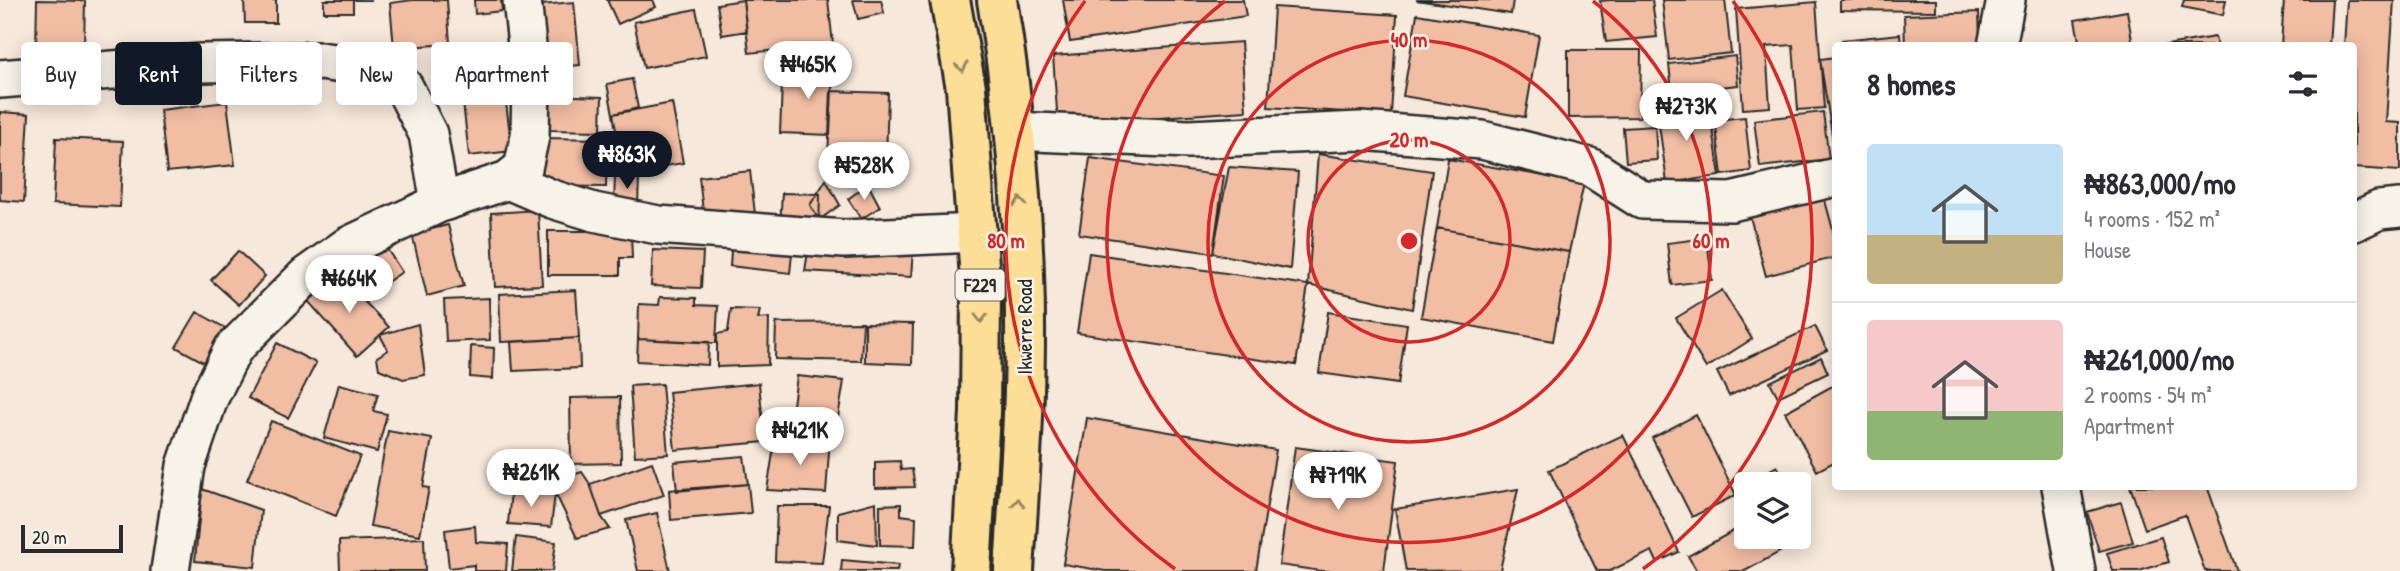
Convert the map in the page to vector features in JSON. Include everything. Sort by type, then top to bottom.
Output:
[{"type":"main road","name":"F229","points":[[950,0],[966,88],[981,292],[980,412],[971,571]]},
{"type":"main road","name":"Ikwerre Road","points":[[998,0],[1009,75],[1025,276],[1024,408],[1014,571]]},
{"type":"street","points":[[170,571],[186,466],[209,398],[233,349],[306,276],[348,246],[440,203],[509,180],[523,169],[530,136],[531,81],[522,0]]},
{"type":"street","points":[[1998,42],[2006,0]]},
{"type":"street","points":[[0,79],[201,63],[320,61],[378,69],[404,87],[428,134],[440,203]]},
{"type":"street","points":[[1014,131],[1189,139],[1360,131],[1482,140],[1590,167],[1642,200],[1731,202],[1832,178]]},
{"type":"street","points":[[509,180],[552,199],[594,212],[658,225],[845,239],[976,233]]},
{"type":"street","points":[[2357,221],[2379,210],[2400,208]]},
{"type":"street","points":[[2063,490],[2076,571]]},
{"type":"building","points":[[37,0],[85,1],[84,42],[36,42]]},
{"type":"building","points":[[244,0],[276,0],[276,23],[245,23]]},
{"type":"building","points":[[324,0],[353,0],[353,12],[324,12]]},
{"type":"building","points":[[447,0],[450,42],[431,42],[431,45],[417,46],[417,42],[393,42],[390,3]]},
{"type":"building","points":[[474,0],[501,0],[502,11],[475,14]]},
{"type":"building","points":[[607,0],[653,0],[656,7],[618,24]]},
{"type":"building","points":[[743,0],[828,0],[833,44],[749,53]]},
{"type":"building","points":[[743,0],[747,31],[722,35],[717,4]]},
{"type":"building","points":[[853,0],[881,0],[884,13],[858,19]]},
{"type":"building","points":[[1063,0],[1243,0],[1246,16],[1070,42]]},
{"type":"building","points":[[1416,0],[1513,0],[1511,14]]},
{"type":"building","points":[[1652,0],[1657,37],[1606,42],[1600,1]]},
{"type":"building","points":[[1662,0],[1725,0],[1731,53],[1669,60]]},
{"type":"building","points":[[1840,0],[1936,0],[1936,11],[1840,10]]},
{"type":"building","points":[[2184,0],[2226,0],[2223,15],[2182,7]]},
{"type":"building","points":[[2284,0],[2332,0],[2329,42],[2281,42]]},
{"type":"building","points":[[2347,0],[2394,0],[2386,122],[2400,123],[2400,171],[2357,168],[2357,42],[2344,42]]},
{"type":"building","points":[[574,2],[580,65],[573,66],[573,42],[545,42],[541,5]]},
{"type":"building","points":[[1816,2],[1824,108],[1798,110],[1793,45],[1766,47],[1770,107],[1743,109],[1736,9]]},
{"type":"building","points":[[1274,7],[1397,15],[1391,115],[1268,107]]},
{"type":"building","points":[[696,9],[706,56],[644,68],[634,22]]},
{"type":"building","points":[[2127,11],[2132,42],[2079,42],[2075,20]]},
{"type":"building","points":[[1979,12],[1980,42],[1905,42],[1904,15]]},
{"type":"building","points":[[1417,14],[1539,35],[1525,117],[1403,96]]},
{"type":"building","points":[[1900,34],[1901,42],[1842,42]]},
{"type":"building","points":[[2215,37],[2216,42],[2185,42]]},
{"type":"building","points":[[1241,42],[1246,111],[1058,124],[1053,56]]},
{"type":"building","points":[[1568,50],[1641,50],[1640,117],[1568,118]]},
{"type":"building","points":[[1735,56],[1738,85],[1672,92],[1669,64]]},
{"type":"building","points":[[1832,58],[1832,135],[1820,59]]},
{"type":"building","points":[[792,64],[833,65],[830,135],[780,133],[782,84],[791,84]]},
{"type":"building","points":[[632,79],[638,108],[613,114],[607,84]]},
{"type":"building","points":[[831,91],[888,93],[886,160],[828,158]]},
{"type":"building","points":[[1668,93],[1670,107],[1690,105],[1692,116],[1701,116],[1702,124],[1712,122],[1720,176],[1667,183],[1655,95]]},
{"type":"building","points":[[573,96],[602,97],[601,131],[548,130],[549,105],[573,105]]},
{"type":"building","points":[[672,103],[683,163],[624,173],[613,114]]},
{"type":"building","points":[[227,105],[235,165],[167,172],[160,110]]},
{"type":"building","points":[[463,105],[506,105],[512,151],[469,156]]},
{"type":"building","points":[[0,112],[29,114],[24,202],[0,200]]},
{"type":"building","points":[[1823,112],[1829,159],[1760,167],[1754,120]]},
{"type":"building","points":[[1745,117],[1751,171],[1722,175],[1715,120]]},
{"type":"building","points":[[1655,126],[1657,160],[1626,162],[1623,128]]},
{"type":"building","points":[[56,138],[123,141],[120,207],[53,204]]},
{"type":"building","points":[[538,138],[607,139],[606,187],[537,186]]},
{"type":"building","points":[[1318,154],[1432,171],[1412,309],[1308,285]]},
{"type":"building","points":[[1090,158],[1224,176],[1213,253],[1079,234]]},
{"type":"building","points":[[1448,159],[1584,183],[1569,252],[1437,228]]},
{"type":"building","points":[[1229,167],[1298,172],[1290,269],[1213,253]]},
{"type":"building","points":[[750,171],[755,214],[704,220],[699,177]]},
{"type":"building","points":[[615,176],[639,177],[638,206],[614,205]]},
{"type":"building","points":[[826,180],[840,205],[819,220],[810,205]]},
{"type":"building","points":[[868,184],[880,207],[861,219],[848,199]]},
{"type":"building","points":[[782,193],[820,194],[819,228],[780,226]]},
{"type":"building","points":[[1823,193],[1832,226],[1832,258],[1766,276],[1749,213]]},
{"type":"building","points":[[538,210],[542,285],[495,287],[491,213]]},
{"type":"building","points":[[448,225],[464,286],[427,296],[412,234]]},
{"type":"building","points":[[1437,228],[1569,252],[1553,341],[1421,317]]},
{"type":"building","points":[[548,231],[631,231],[632,258],[620,258],[620,275],[548,275]]},
{"type":"building","points":[[732,238],[793,245],[790,273],[730,266]]},
{"type":"building","points":[[1707,238],[1712,280],[1672,285],[1667,243]]},
{"type":"building","points":[[809,245],[913,250],[911,277],[805,271]]},
{"type":"building","points":[[385,246],[402,272],[362,299],[344,273]]},
{"type":"building","points":[[653,250],[703,252],[701,288],[651,286]]},
{"type":"building","points":[[238,251],[265,276],[239,305],[211,280]]},
{"type":"building","points":[[1089,253],[1308,285],[1296,365],[1077,333]]},
{"type":"building","points":[[344,273],[362,299],[389,327],[357,356],[308,301]]},
{"type":"building","points":[[576,290],[579,338],[501,342],[499,294]]},
{"type":"building","points":[[1722,290],[1752,339],[1706,368],[1676,318]]},
{"type":"building","points":[[660,297],[696,298],[696,305],[718,306],[716,343],[638,339],[639,304],[659,305]]},
{"type":"building","points":[[489,298],[490,340],[446,342],[444,300]]},
{"type":"building","points":[[731,309],[760,310],[758,319],[769,318],[768,365],[717,367],[717,334],[728,332]]},
{"type":"building","points":[[197,312],[227,329],[207,364],[176,347]]},
{"type":"building","points":[[1328,312],[1407,324],[1398,384],[1319,373]]},
{"type":"building","points":[[863,322],[861,361],[775,359],[776,323]]},
{"type":"building","points":[[865,323],[913,324],[912,364],[865,362]]},
{"type":"building","points":[[418,324],[425,375],[403,379],[379,369],[377,357],[388,350],[380,335]]},
{"type":"building","points":[[1815,326],[1827,350],[1729,396],[1717,372]]},
{"type":"building","points":[[579,338],[580,368],[513,371],[511,342]]},
{"type":"building","points":[[638,339],[709,342],[708,365],[637,361]]},
{"type":"building","points":[[277,343],[316,363],[288,418],[248,398]]},
{"type":"building","points":[[471,346],[494,348],[493,379],[470,377]]},
{"type":"building","points":[[1821,357],[1828,373],[1778,397],[1770,382]]},
{"type":"building","points":[[797,376],[844,381],[838,418],[792,412]]},
{"type":"building","points":[[759,383],[765,442],[675,450],[669,392]]},
{"type":"building","points":[[339,384],[378,394],[373,411],[387,414],[377,452],[324,438]]},
{"type":"building","points":[[662,384],[668,454],[635,456],[630,386]]},
{"type":"building","points":[[1832,386],[1832,463],[1817,471],[1785,412]]},
{"type":"building","points":[[620,397],[621,463],[571,464],[570,398]]},
{"type":"building","points":[[1696,415],[1734,491],[1734,496],[1692,517],[1652,438]]},
{"type":"building","points":[[1087,418],[1276,450],[1256,571],[1105,571],[1063,564]]},
{"type":"building","points":[[271,421],[360,456],[336,516],[247,480]]},
{"type":"building","points":[[388,431],[432,439],[423,487],[429,488],[420,535],[370,526]]},
{"type":"building","points":[[1623,435],[1679,552],[1657,562],[1652,551],[1610,571],[1597,571],[1549,470]]},
{"type":"building","points":[[830,438],[826,493],[767,490],[774,447]]},
{"type":"building","points":[[1295,447],[1398,461],[1384,571],[1321,571],[1279,565]]},
{"type":"building","points":[[744,456],[748,484],[677,491],[674,462]]},
{"type":"building","points":[[900,461],[901,470],[912,469],[915,487],[875,488],[875,462]]},
{"type":"building","points":[[652,462],[664,495],[601,516],[590,484]]},
{"type":"building","points":[[1777,466],[1780,472],[1766,472]]},
{"type":"building","points":[[582,472],[590,484],[601,516],[610,529],[577,538],[550,482]]},
{"type":"building","points":[[748,484],[751,513],[671,520],[669,490]]},
{"type":"building","points":[[202,489],[261,510],[255,567],[195,561]]},
{"type":"building","points":[[1518,489],[1500,570],[1406,571],[1395,509]]},
{"type":"building","points":[[511,490],[555,494],[551,527],[508,524]]},
{"type":"building","points":[[2131,490],[2208,490],[2237,571],[2205,571],[2185,515],[2145,529]]},
{"type":"building","points":[[876,502],[877,545],[838,540],[838,512]]},
{"type":"building","points":[[2121,502],[2133,542],[2099,551],[2087,512]]},
{"type":"building","points":[[901,504],[901,515],[916,517],[915,546],[880,545],[880,505]]},
{"type":"building","points":[[777,506],[829,506],[822,563],[775,561]]},
{"type":"building","points":[[657,513],[670,571],[638,571],[626,520]]},
{"type":"building","points":[[475,526],[476,542],[508,544],[506,571],[474,571],[474,565],[449,568],[445,530]]},
{"type":"building","points":[[1734,531],[1734,549],[1785,549],[1745,571],[1697,571],[1688,556]]},
{"type":"building","points":[[516,537],[556,542],[552,571],[512,571]]},
{"type":"building","points":[[2161,537],[2169,562],[2139,571],[2113,571],[2107,553]]},
{"type":"building","points":[[424,538],[425,571],[340,571],[339,541]]},
{"type":"building","points":[[842,560],[898,565],[897,571],[841,571]]}]
